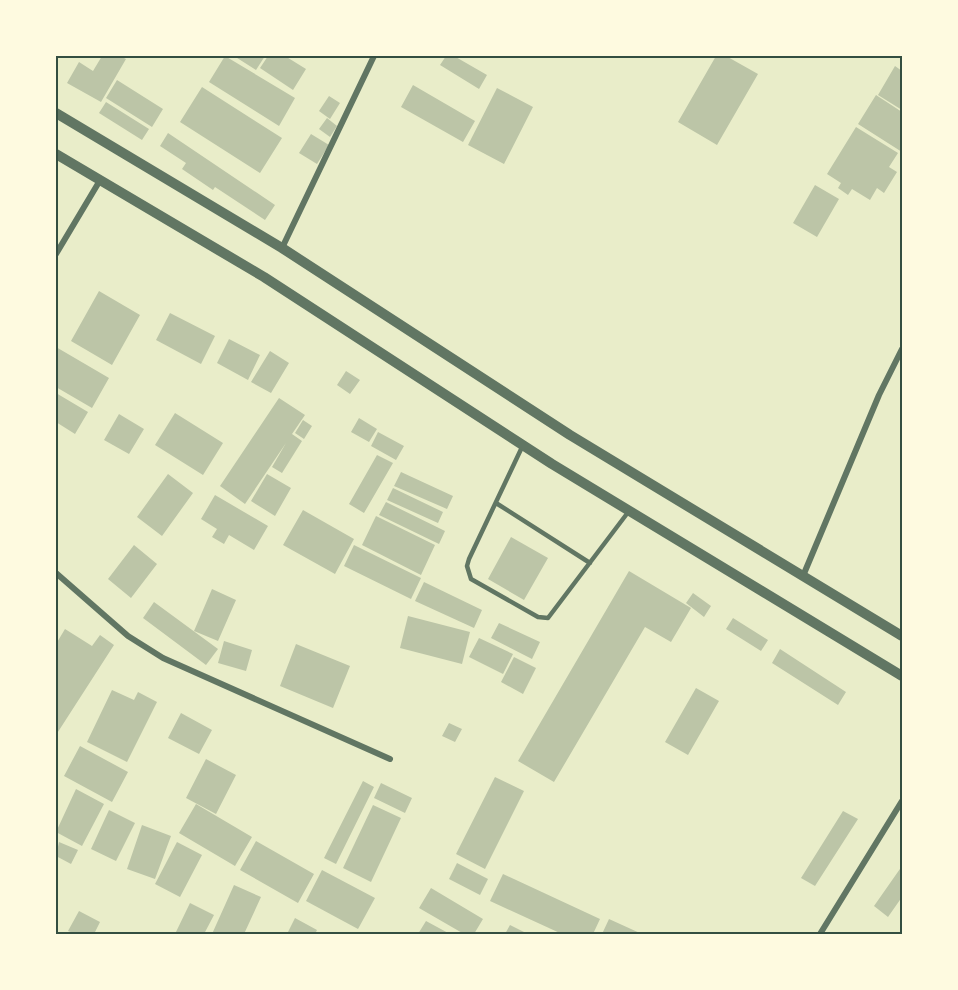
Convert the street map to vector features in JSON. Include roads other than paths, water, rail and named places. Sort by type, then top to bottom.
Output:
[{"type":"street","points":[[282,248],[374,56]]},
{"type":"street","points":[[56,113],[282,248],[570,435],[903,636]]},
{"type":"street","points":[[56,154],[99,182],[264,277],[629,511],[903,676]]},
{"type":"street","points":[[56,254],[99,182]]},
{"type":"street","points":[[803,576],[879,395],[903,349]]},
{"type":"street","points":[[56,573],[128,636],[164,658],[390,759]]},
{"type":"street","points":[[820,934],[903,801]]},
{"type":"lane","points":[[524,445],[467,566],[471,579],[543,618],[548,618],[629,511]]},
{"type":"lane","points":[[496,503],[590,563]]}]
